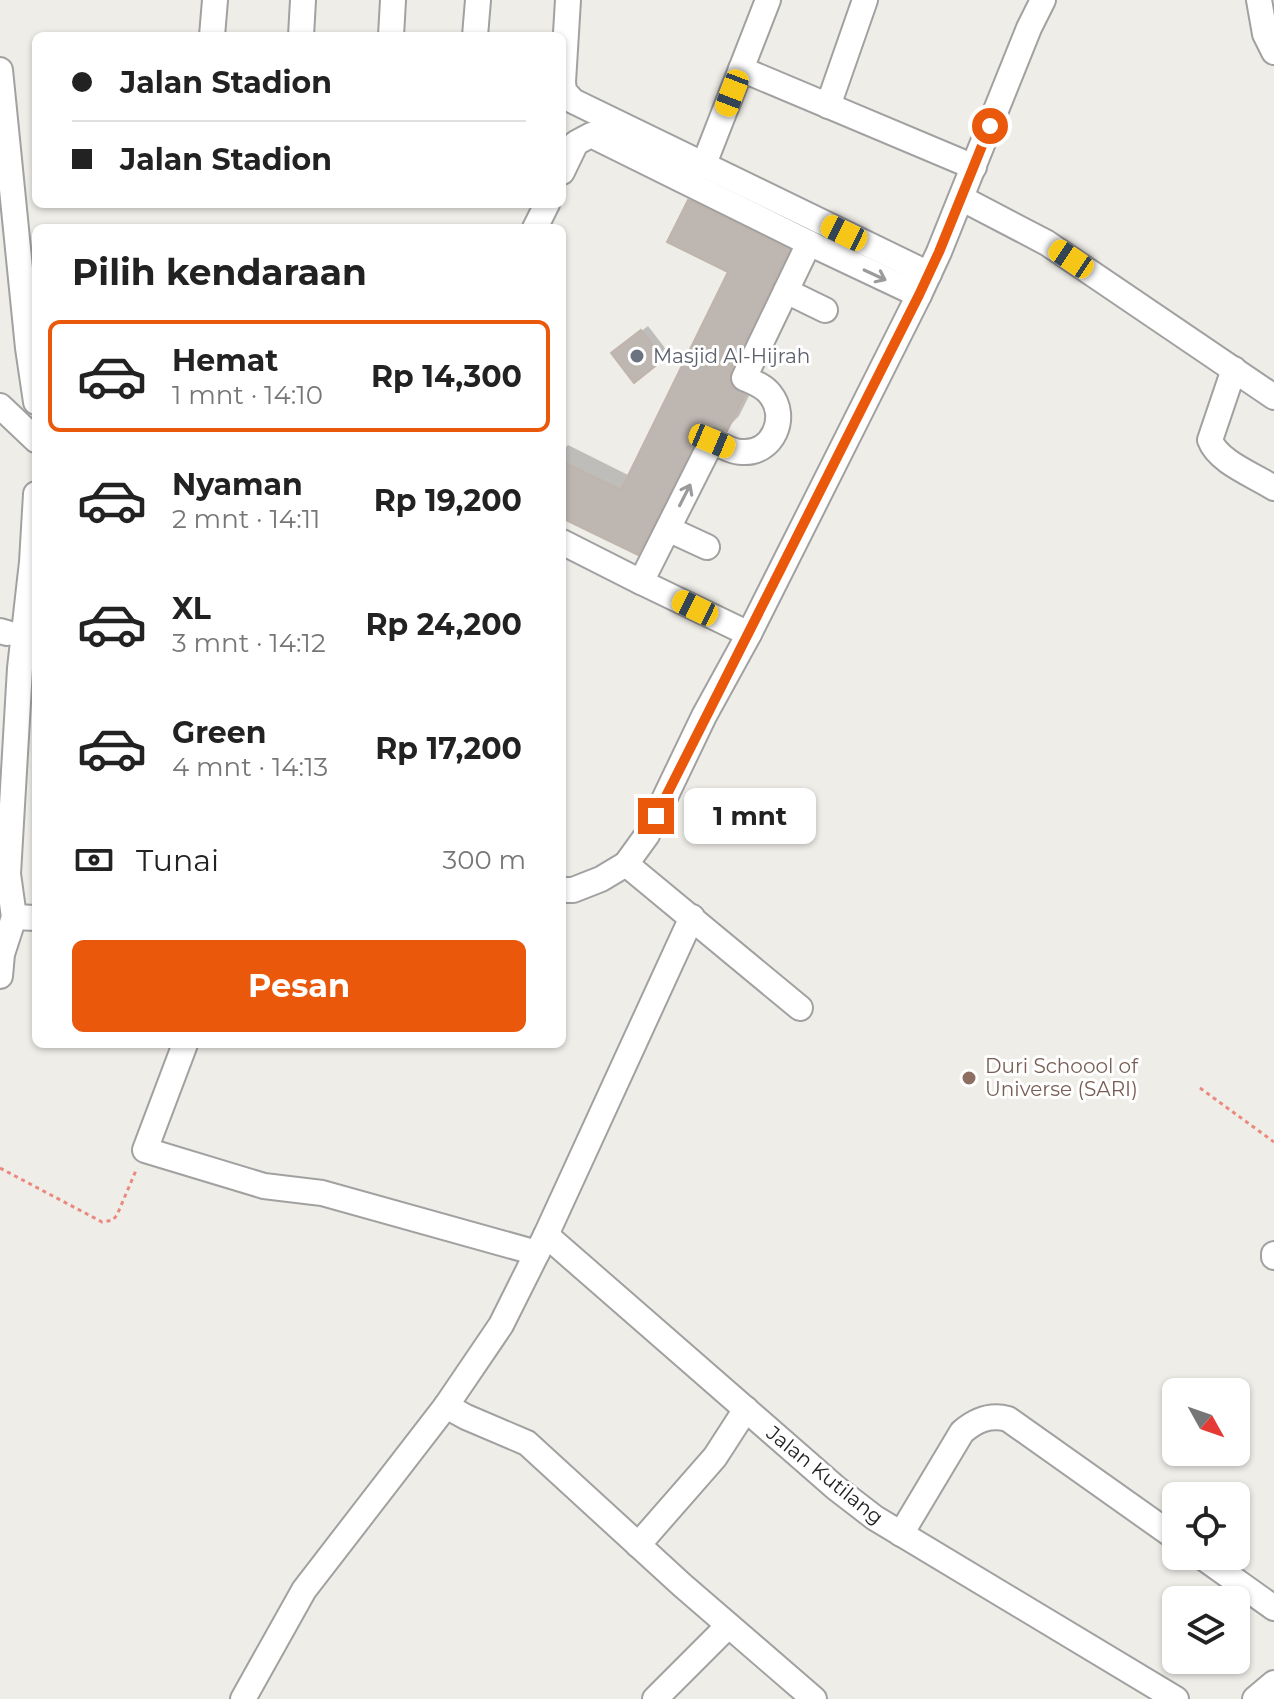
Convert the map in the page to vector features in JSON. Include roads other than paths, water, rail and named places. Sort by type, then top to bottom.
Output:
[{"type":"street","points":[[212,32],[215,0]]},
{"type":"street","points":[[301,32],[303,0]]},
{"type":"street","points":[[391,32],[393,0]]},
{"type":"street","points":[[475,32],[478,0]]},
{"type":"street","points":[[566,33],[568,0]]},
{"type":"street","points":[[704,164],[768,0]]},
{"type":"street","points":[[828,106],[865,0]]},
{"type":"street","points":[[566,890],[601,879],[626,864],[647,835],[704,716],[749,634],[924,285],[1043,0]]},
{"type":"street","points":[[1259,0],[1265,34],[1274,52]]},
{"type":"street","points":[[741,69],[974,167]]},
{"type":"street","points":[[0,70],[32,365]]},
{"type":"street","points":[[566,92],[567,96],[704,164],[924,285]]},
{"type":"street","points":[[566,164],[576,143],[591,135],[809,243],[924,285]]},
{"type":"street","points":[[961,198],[1047,243],[1274,397]]},
{"type":"street","points":[[641,582],[712,441],[741,452],[754,450],[771,440],[777,428],[779,418],[772,396],[763,387],[744,378],[809,243]]},
{"type":"street","points":[[786,291],[825,310]]},
{"type":"street","points":[[1234,369],[1211,444],[1220,455],[1274,488]]},
{"type":"street","points":[[0,406],[32,436]]},
{"type":"street","points":[[668,529],[707,547]]},
{"type":"street","points":[[566,544],[749,634]]},
{"type":"street","points":[[1,961],[25,917],[8,874],[9,728],[32,578]]},
{"type":"street","points":[[626,864],[800,1008]]},
{"type":"street","points":[[243,1699],[304,1590],[446,1406],[501,1325],[692,917]]},
{"type":"street","points":[[183,1048],[145,1150],[264,1186],[322,1193],[541,1244]]},
{"type":"street","name":"Jalan Kutilang","points":[[541,1244],[746,1409],[836,1488],[901,1534],[1176,1699]]},
{"type":"street","points":[[446,1406],[527,1443],[728,1626],[814,1699]]},
{"type":"street","points":[[638,1545],[701,1474],[746,1409]]},
{"type":"street","points":[[901,1534],[962,1432],[974,1421],[997,1416],[1008,1419],[1162,1528]]},
{"type":"street","points":[[1221,1570],[1274,1608]]},
{"type":"street","points":[[655,1699],[728,1626]]},
{"type":"street","points":[[1255,1699],[1274,1683]]},
{"type":"place","name":"Masjid Al-Hijrah","points":[[637,356]]},
{"type":"place","name":"Duri Schoool of Universe (SARI)","points":[[969,1078]]}]
